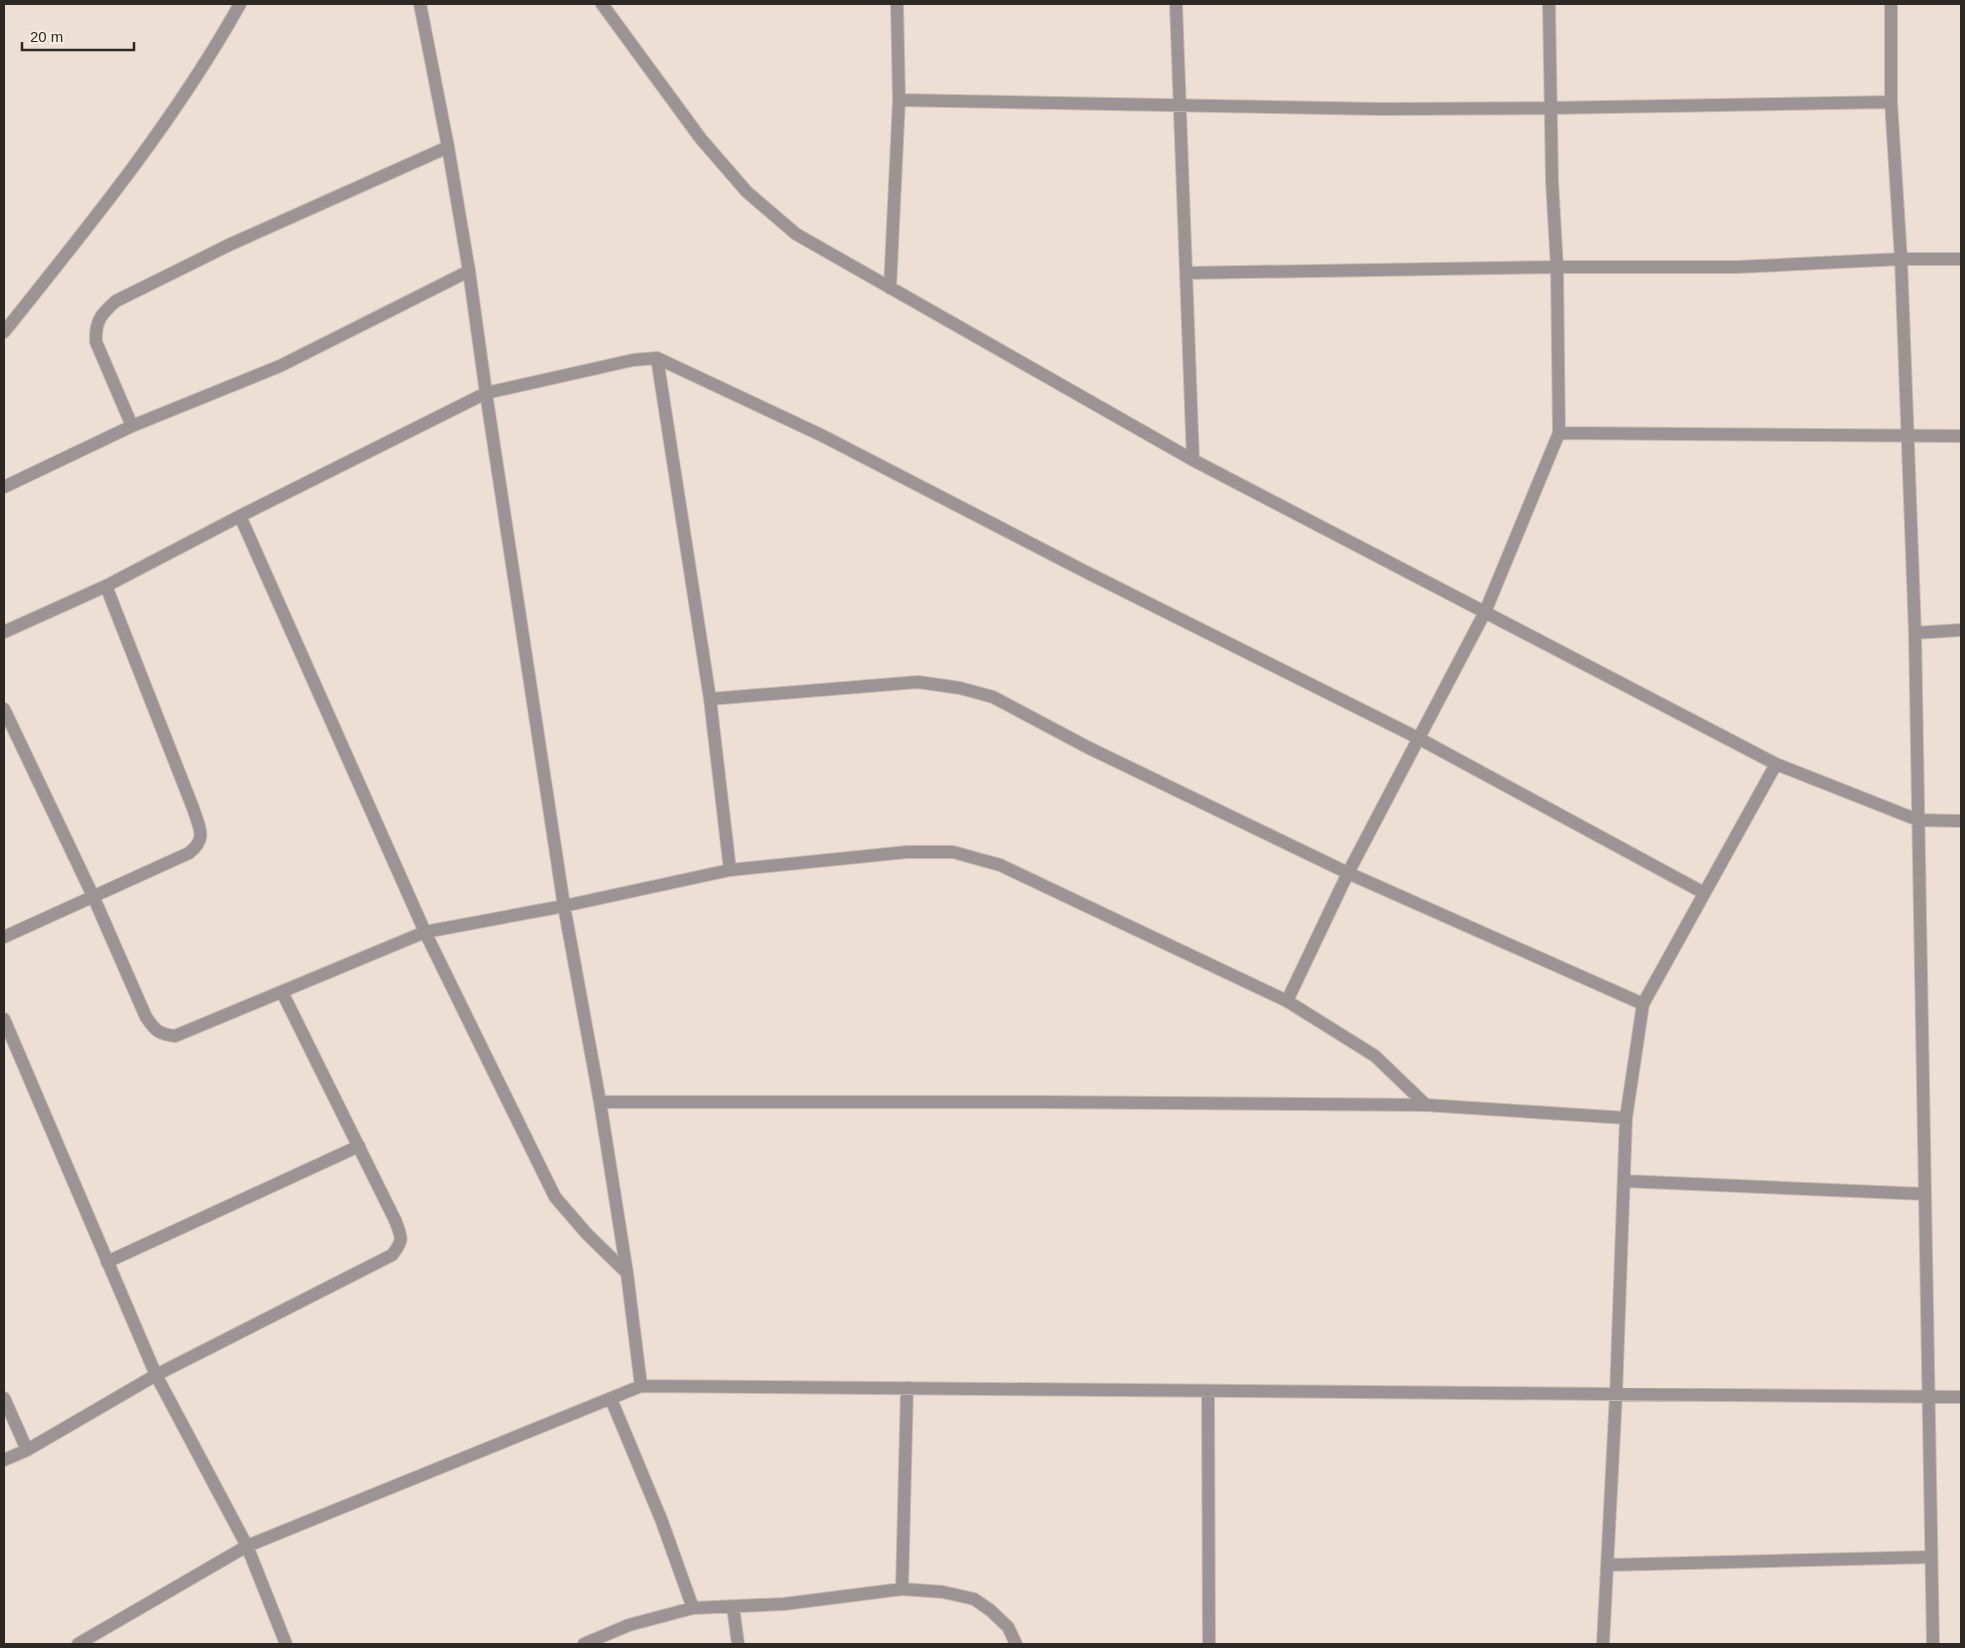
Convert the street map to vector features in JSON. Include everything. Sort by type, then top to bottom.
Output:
[{"type":"street","points":[[4,332],[151,144],[190,86],[240,4]]},
{"type":"street","points":[[420,4],[448,147],[469,271],[564,906],[600,1102],[627,1272],[641,1386]]},
{"type":"street","points":[[602,4],[701,140],[747,192],[796,234],[1193,460],[1776,764],[1918,820],[1961,821]]},
{"type":"street","points":[[890,288],[900,100],[897,4]]},
{"type":"street","points":[[1176,4],[1193,460]]},
{"type":"street","points":[[1287,1000],[1348,873],[1485,612],[1559,433],[1557,267],[1552,181],[1548,4]]},
{"type":"street","points":[[1891,4],[1891,102],[1901,259],[1909,435],[1915,633],[1933,1644]]},
{"type":"street","points":[[900,100],[1382,109],[1891,102]]},
{"type":"street","points":[[132,426],[96,342],[95,329],[99,319],[116,301],[231,244],[448,147]]},
{"type":"street","points":[[1187,273],[1557,267],[1737,267],[1901,259],[1961,259]]},
{"type":"street","points":[[4,487],[132,426],[280,366],[469,271]]},
{"type":"street","points":[[656,358],[710,699],[730,870]]},
{"type":"street","points":[[4,632],[106,586],[240,516],[486,393],[633,360],[656,358],[821,435],[1088,573],[1418,738],[1704,893]]},
{"type":"street","points":[[1559,433],[1961,436]]},
{"type":"street","points":[[240,516],[425,932],[555,1196],[587,1234],[627,1272]]},
{"type":"street","points":[[4,937],[189,853],[200,842],[202,836],[193,808],[106,586]]},
{"type":"street","points":[[1915,633],[1961,630]]},
{"type":"street","points":[[710,699],[918,682],[960,688],[993,697],[1089,748],[1348,873],[1643,1004]]},
{"type":"street","points":[[4,709],[93,896],[146,1016],[154,1029],[162,1034],[175,1036],[425,932],[564,906],[730,870],[907,852],[953,852],[1000,865],[1287,1000],[1375,1056],[1426,1105]]},
{"type":"street","points":[[1603,1644],[1616,1394],[1626,1118],[1643,1004],[1776,764]]},
{"type":"street","points":[[4,1460],[26,1450],[156,1375],[392,1255],[400,1245],[402,1238],[395,1220],[282,992]]},
{"type":"street","points":[[4,1019],[156,1375],[247,1546],[286,1644]]},
{"type":"street","points":[[600,1102],[1036,1102],[1426,1105],[1626,1118]]},
{"type":"street","points":[[107,1262],[358,1146]]},
{"type":"street","points":[[1624,1181],[1924,1194]]},
{"type":"street","points":[[78,1644],[91,1641],[247,1546],[641,1386],[1961,1396]]},
{"type":"street","points":[[902,1588],[907,1388]]},
{"type":"street","points":[[1208,1391],[1209,1644]]},
{"type":"street","points":[[4,1398],[26,1450]]},
{"type":"street","points":[[611,1399],[661,1519],[693,1608]]},
{"type":"street","points":[[1607,1565],[1931,1557]]},
{"type":"street","points":[[584,1644],[598,1641],[629,1625],[693,1608],[784,1604],[902,1588],[943,1592],[974,1599],[990,1610],[1008,1627],[1016,1644]]},
{"type":"street","points":[[733,1607],[738,1644]]}]
